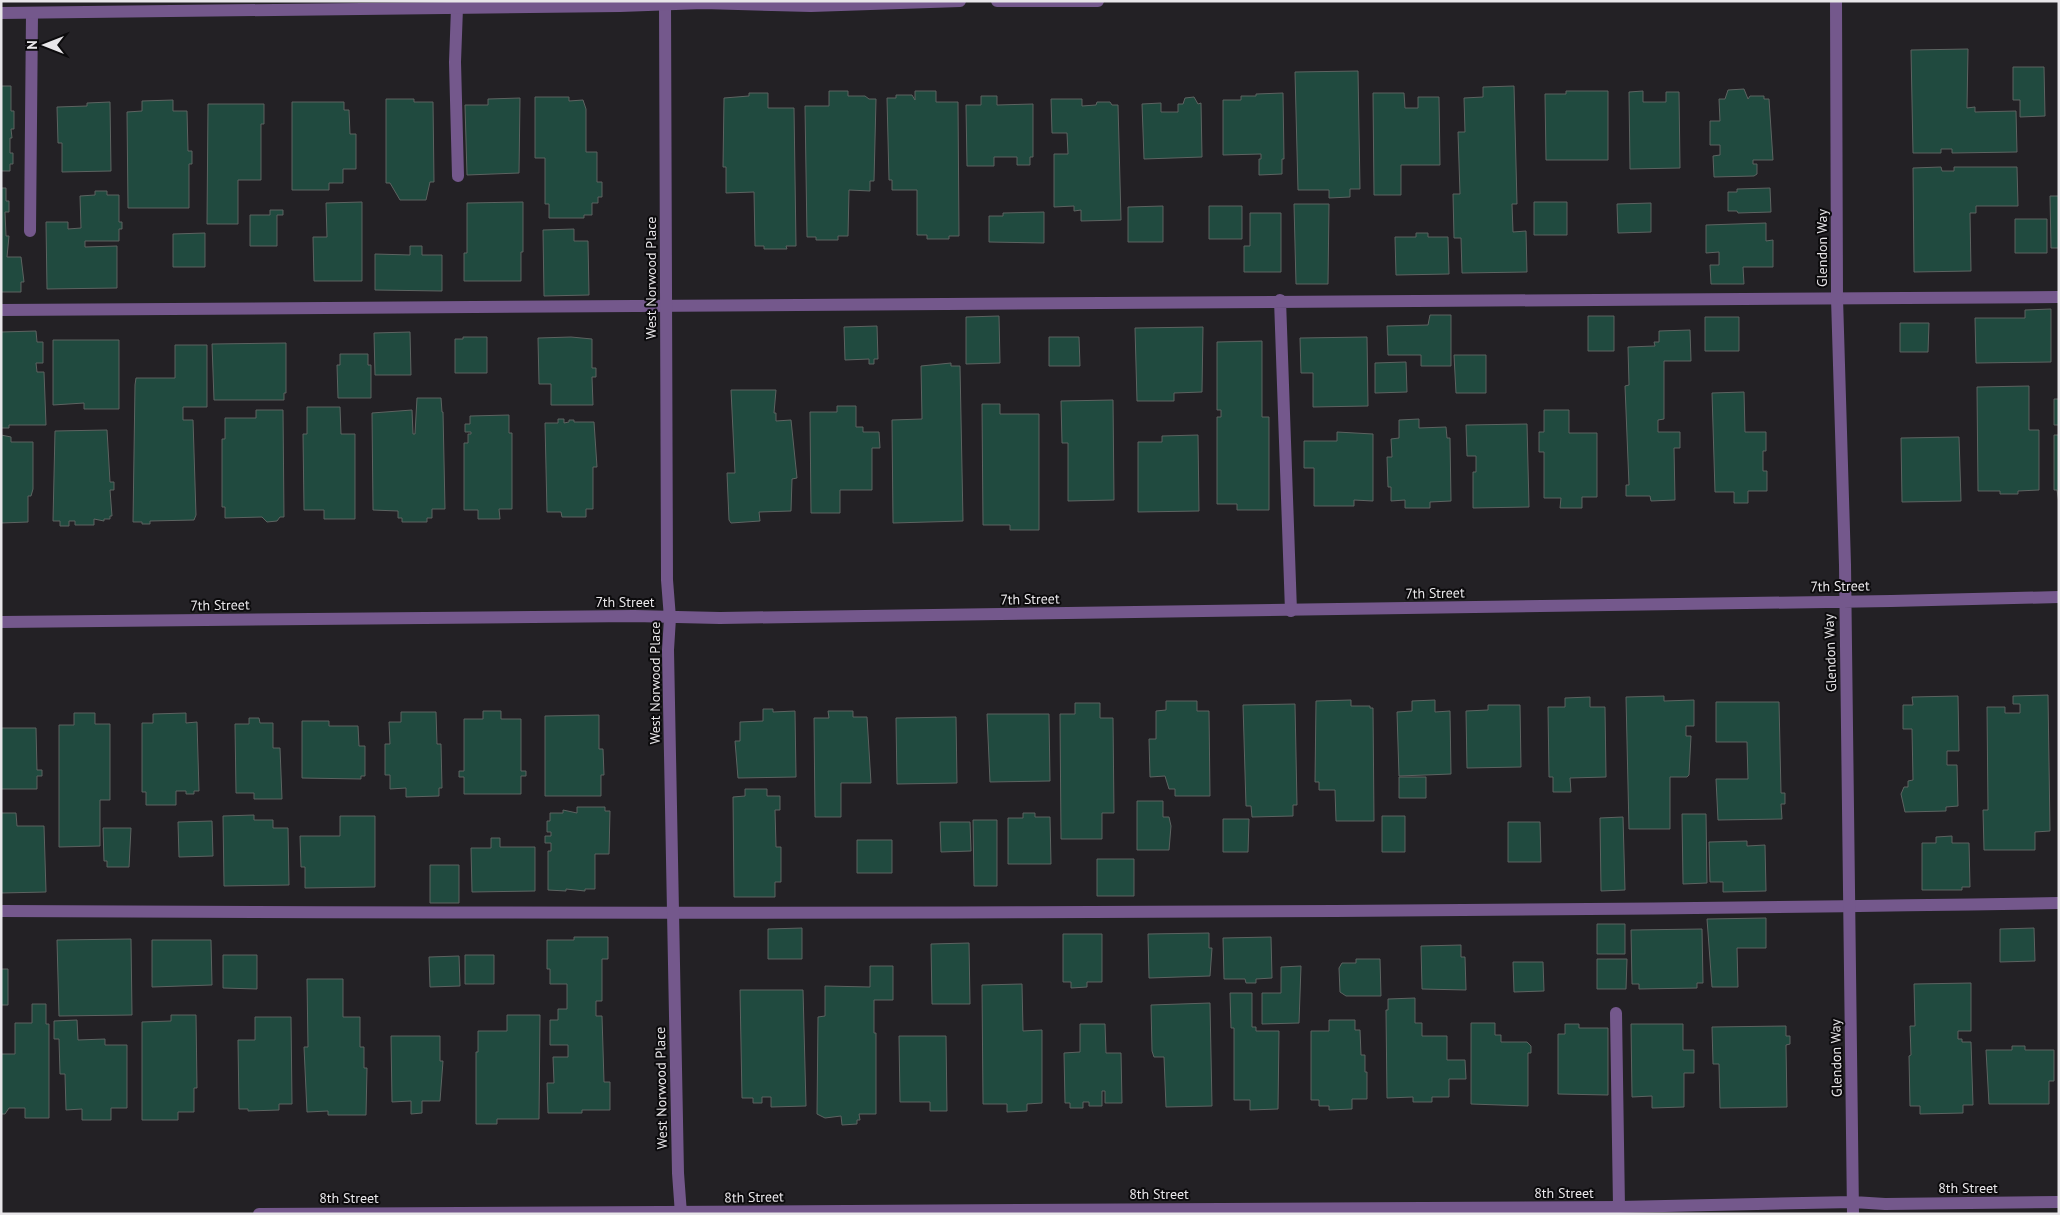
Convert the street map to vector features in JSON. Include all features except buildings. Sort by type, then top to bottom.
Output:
[{"type":"street","points":[[1,13],[457,8],[665,3],[811,4],[960,1]]},
{"type":"street","points":[[998,1],[1098,1]]},
{"type":"street","name":"Glendon Way","points":[[1836,1],[1837,298],[1845,565],[1853,1208]]},
{"type":"street","name":"West Norwood Place","points":[[665,3],[667,580],[670,618],[668,650],[678,1173],[681,1212]]},
{"type":"street","points":[[457,8],[455,62],[458,176]]},
{"type":"street","points":[[30,231],[32,13]]},
{"type":"street","points":[[1,310],[1280,300],[2059,297]]},
{"type":"street","points":[[1280,300],[1291,611]]},
{"type":"street","name":"7th Street","points":[[1,622],[634,616],[670,618],[1291,611],[2059,597]]},
{"type":"street","points":[[1,911],[673,914],[2059,903]]},
{"type":"street","points":[[1616,1013],[1619,1207]]},
{"type":"street","name":"8th Street","points":[[259,1214],[1619,1207],[1853,1208],[1885,1204],[2059,1202]]}]
